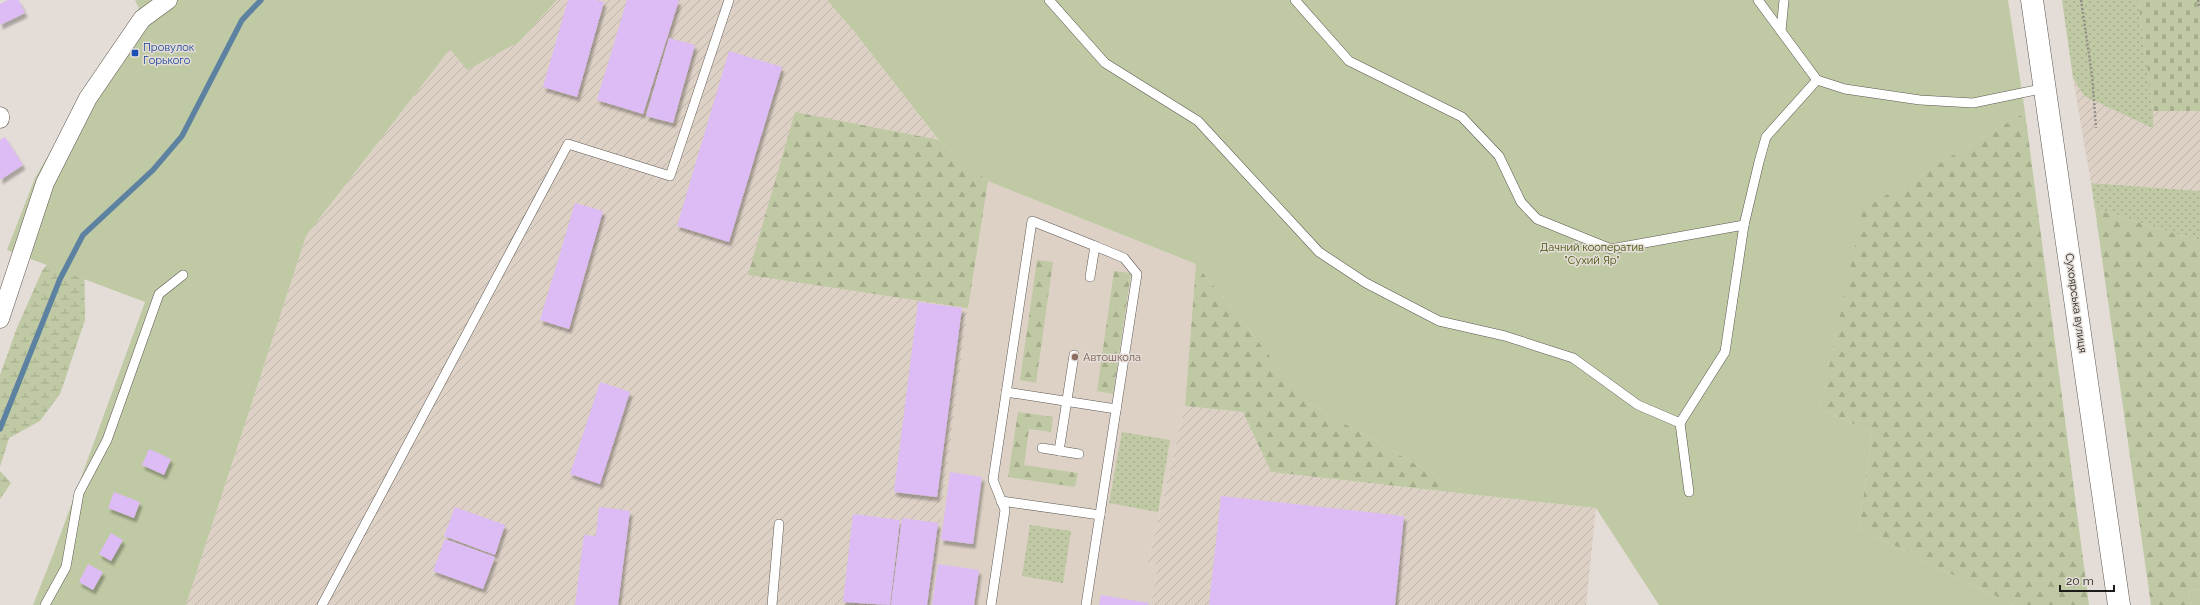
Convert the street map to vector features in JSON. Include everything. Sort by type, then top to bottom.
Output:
[{"type":"street","name":"Сухоярська вулиця","points":[[2032,0],[2119,605]]},
{"type":"street","points":[[0,320],[45,183],[85,105],[142,19],[162,2]]},
{"type":"lane","points":[[322,605],[568,144],[670,176],[729,0]]},
{"type":"lane","points":[[1049,0],[1105,63],[1198,121],[1319,252],[1366,283],[1439,321],[1505,336],[1573,358],[1638,405],[1680,423]]},
{"type":"lane","points":[[1295,0],[1348,61],[1462,117],[1499,156],[1521,202],[1538,219],[1611,249],[1744,225]]},
{"type":"lane","points":[[1758,0],[1817,80],[1845,89],[1920,100],[1973,103],[2045,88]]},
{"type":"lane","points":[[1781,31],[1784,0]]},
{"type":"lane","points":[[1689,492],[1680,423],[1725,352],[1744,225],[1766,137],[1817,80]]},
{"type":"lane","points":[[991,605],[1005,510],[993,480],[1032,222],[1124,258],[1137,274],[1086,605]]},
{"type":"lane","points":[[1090,277],[1094,246]]},
{"type":"lane","points":[[44,605],[66,568],[79,493],[106,440],[159,294],[183,275]]},
{"type":"lane","points":[[1059,451],[1074,355]]},
{"type":"lane","points":[[1006,392],[1116,409]]},
{"type":"lane","points":[[1042,448],[1079,454]]},
{"type":"lane","points":[[1001,501],[1100,515]]},
{"type":"lane","points":[[772,605],[779,524]]},
{"type":"path","points":[[2081,0],[2092,74],[2096,128]]},
{"type":"path","points":[[2198,0],[2200,8]]},
{"type":"shaded area","points":[[557,0],[827,0],[853,30],[939,140],[988,181],[968,308],[930,605],[186,605],[306,236],[451,48],[467,69],[519,42]]},
{"type":"shaded area","points":[[2073,78],[2084,96],[2153,127],[2153,111],[2200,111],[2200,191],[2091,183]]},
{"type":"shaded area","name":"Автошкола","points":[[988,181],[1196,264],[1185,406],[1148,562],[1158,564],[1151,605],[930,605],[968,308]]},
{"type":"shaded area","points":[[1185,406],[1243,412],[1271,472],[1596,508],[1586,605],[1151,605],[1158,565],[1148,563]]},
{"type":"green space","points":[[135,0],[557,0],[519,42],[467,70],[450,49],[306,236],[186,605],[33,605],[54,552],[145,302],[7,250],[35,178],[119,36],[139,8]]},
{"type":"green space","name":"Дачний кооператив \"Сухий Яр\"","points":[[827,0],[2008,0],[2025,112],[1863,209],[1820,408],[1872,433],[1859,528],[2013,605],[1659,605],[1596,508],[1468,494],[1307,402],[1196,264],[988,181],[939,140],[853,30]]},
{"type":"green space","points":[[2062,0],[2138,0],[2153,111],[2153,128],[2084,96],[2073,78]]},
{"type":"green space","points":[[2138,0],[2200,0],[2200,111],[2153,111]]},
{"type":"green space","points":[[795,112],[939,140],[988,181],[968,308],[748,275]]},
{"type":"green space","points":[[2025,112],[2089,605],[2013,605],[1859,528],[1872,433],[1820,408],[1862,209]]},
{"type":"green space","points":[[2091,183],[2200,191],[2200,241],[2095,209]]},
{"type":"green space","points":[[2095,209],[2200,241],[2200,589],[2188,591],[2191,605],[2151,605]]},
{"type":"green space","points":[[64,243],[84,254],[85,320],[60,394],[40,421],[9,438],[0,467],[0,375],[17,328],[42,271]]},
{"type":"green space","points":[[1037,260],[1053,262],[1036,383],[1020,380]]},
{"type":"green space","points":[[1196,264],[1307,402],[1468,494],[1271,472],[1243,412],[1185,406]]},
{"type":"green space","points":[[1114,271],[1131,273],[1113,394],[1097,391]]},
{"type":"green space","points":[[1018,412],[1053,417],[1051,432],[1029,429],[1024,465],[1078,473],[1075,487],[1008,477]]},
{"type":"green space","points":[[1122,432],[1170,440],[1158,512],[1109,503]]},
{"type":"green space","points":[[0,471],[11,483],[0,499]]},
{"type":"green space","points":[[1030,525],[1071,531],[1063,583],[1022,576]]},
{"type":"green space","points":[[2200,589],[2200,605],[2191,605],[2188,591]]},
{"type":"building","points":[[8,0],[19,0],[25,13],[0,25],[0,4]]},
{"type":"building","points":[[568,0],[596,0],[604,2],[577,97],[543,87]]},
{"type":"building","points":[[627,0],[679,0],[643,114],[597,100]]},
{"type":"building","points":[[669,38],[695,45],[673,123],[646,116]]},
{"type":"building","points":[[729,51],[782,67],[729,242],[677,226]]},
{"type":"building","points":[[5,137],[23,165],[0,180],[0,140]]},
{"type":"building","points":[[575,203],[603,211],[569,329],[540,320]]},
{"type":"building","points":[[918,302],[962,308],[937,497],[894,492]]},
{"type":"building","points":[[600,382],[630,392],[600,484],[570,474]]},
{"type":"building","points":[[149,449],[171,459],[164,475],[142,465]]},
{"type":"building","points":[[950,472],[982,477],[973,544],[941,540]]},
{"type":"building","points":[[114,492],[140,502],[134,518],[108,508]]},
{"type":"building","points":[[1221,496],[1404,516],[1395,605],[1209,605]]},
{"type":"building","points":[[455,507],[505,525],[495,555],[444,536]]},
{"type":"building","points":[[599,507],[630,511],[618,605],[575,605],[584,535],[596,536]]},
{"type":"building","points":[[853,514],[900,520],[890,605],[843,602]]},
{"type":"building","points":[[902,518],[938,523],[927,605],[891,605]]},
{"type":"building","points":[[111,533],[123,540],[111,561],[99,554]]},
{"type":"building","points":[[445,539],[495,557],[483,589],[433,571]]},
{"type":"building","points":[[88,564],[103,572],[93,590],[79,582]]},
{"type":"building","points":[[938,564],[979,570],[974,605],[932,605]]},
{"type":"building","points":[[1101,595],[1149,603],[1148,605],[1099,605]]},
{"type":"waterway","points":[[0,429],[60,279],[83,235],[153,170],[182,136],[242,20],[261,0]]},
{"type":"place","name":"Провулок Горького","points":[[135,53]]},
{"type":"place","name":"Автошкола","points":[[1075,357]]}]
